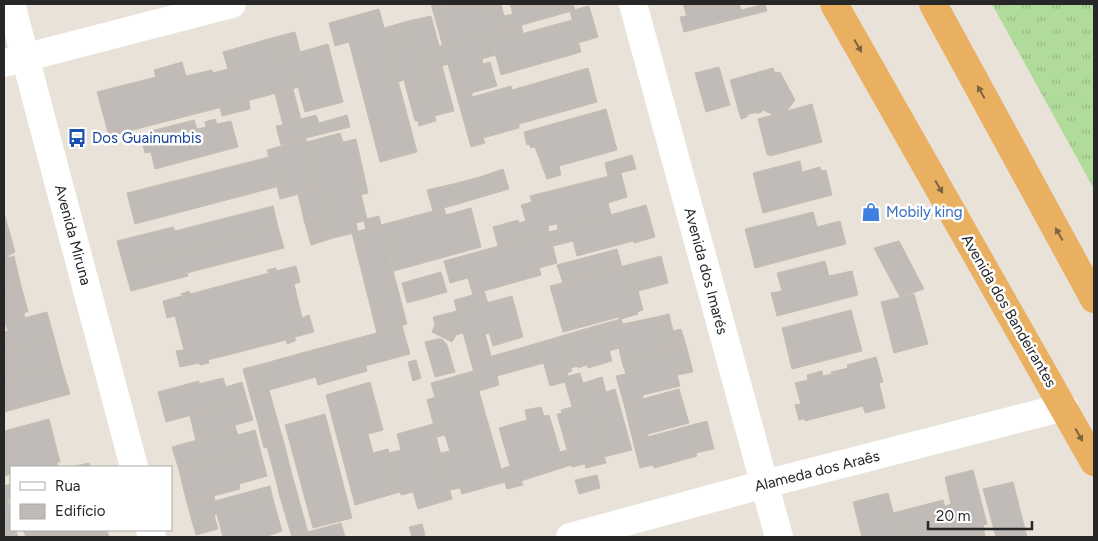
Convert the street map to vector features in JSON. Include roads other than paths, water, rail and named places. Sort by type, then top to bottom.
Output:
[{"type":"highway","name":"Avenida dos Bandeirantes","points":[[834,4],[1094,462]]},
{"type":"highway","points":[[933,4],[1090,287]]},
{"type":"street","name":"Avenida Miruna","points":[[11,4],[14,60],[134,466]]},
{"type":"street","points":[[14,60],[232,4]]},
{"type":"street","name":"Avenida dos Imarés","points":[[634,4],[779,537]]},
{"type":"street","name":"Alameda dos Araês","points":[[570,537],[765,484],[1064,407]]},
{"type":"place","name":"Dos Guainumbis","points":[[77,138]]},
{"type":"place","name":"Mobily king","points":[[871,212]]}]
